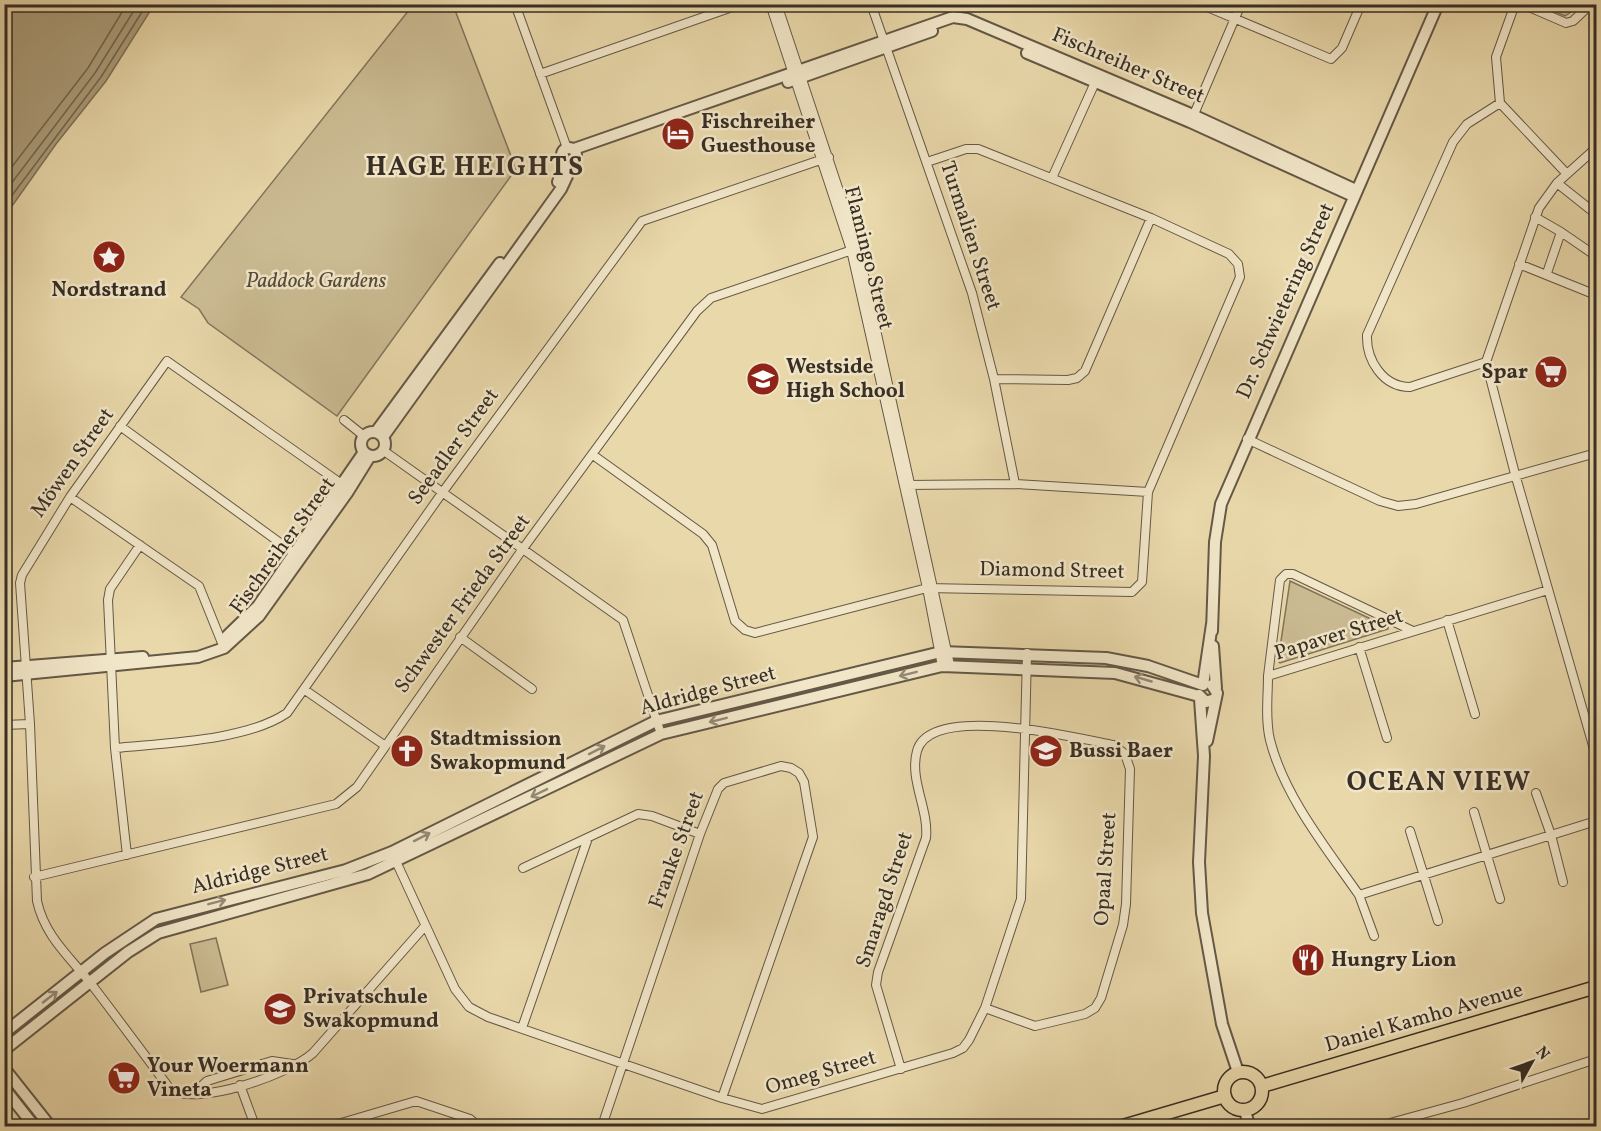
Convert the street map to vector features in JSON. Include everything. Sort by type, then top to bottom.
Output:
[{"type":"main road","name":"Daniel Kamho Avenue","points":[[1262,1086],[1596,987]]},
{"type":"main road","points":[[1238,1072],[1252,1074],[1262,1086],[1262,1094],[1257,1104],[1245,1110],[1231,1106],[1225,1096],[1226,1082],[1238,1072]]},
{"type":"main road","points":[[1123,1126],[1225,1096]]},
{"type":"street","points":[[380,435],[555,187],[571,154],[515,4]]},
{"type":"street","points":[[540,74],[741,4]]},
{"type":"street","name":"Flamingo Street","points":[[770,4],[798,75]]},
{"type":"street","name":"Flamingo Street","points":[[777,4],[854,249],[905,485],[931,588],[946,665]]},
{"type":"street","name":"Turmalien Street","points":[[871,4],[972,293],[994,380],[1015,484]]},
{"type":"street","points":[[1200,4],[1331,59],[1342,48],[1361,4]]},
{"type":"street","points":[[1192,118],[1241,4]]},
{"type":"street","name":"Dr. Schwietering Street","points":[[1204,756],[1215,693],[1212,624],[1217,524],[1221,504],[1247,439],[1438,4]]},
{"type":"street","points":[[1515,4],[1496,57],[1500,103],[1567,174]]},
{"type":"street","points":[[1522,4],[1566,23],[1573,21],[1590,4]]},
{"type":"street","name":"Fischreiher Street","points":[[571,154],[885,44],[953,17],[967,19],[1096,79],[1192,118],[1355,193]]},
{"type":"street","points":[[1052,178],[1096,79]]},
{"type":"street","points":[[1486,362],[1410,387],[1399,387],[1388,381],[1376,367],[1367,349],[1367,335],[1453,142],[1467,124],[1500,103]]},
{"type":"street","points":[[1596,147],[1557,183],[1539,208],[1486,362],[1515,474],[1596,756]]},
{"type":"street","name":"Diamond Street","points":[[593,455],[703,534],[712,545],[735,621],[745,630],[755,633],[931,588],[1132,592],[1137,590],[1142,582],[1148,492],[1240,277],[1238,264],[1229,254],[1151,218],[978,149],[966,149],[927,162]]},
{"type":"street","name":"Seeadler Street","points":[[115,748],[194,741],[268,723],[287,713],[442,493],[642,221],[826,158]]},
{"type":"street","points":[[1557,183],[1596,214]]},
{"type":"street","points":[[994,380],[1068,380],[1077,378],[1085,371],[1151,218]]},
{"type":"street","points":[[1536,218],[1596,256]]},
{"type":"street","points":[[1546,273],[1561,232]]},
{"type":"street","name":"Schwester Frieda Street","points":[[34,877],[336,804],[351,794],[522,550],[697,311],[711,298],[854,249]]},
{"type":"street","points":[[1519,264],[1546,273],[1596,296]]},
{"type":"street","name":"Möwen Street","points":[[192,1094],[178,1093],[170,1089],[90,982],[59,948],[44,925],[34,877],[30,724],[20,583],[24,567],[70,497],[167,361],[346,488]]},
{"type":"street","points":[[344,420],[364,436],[380,435]]},
{"type":"street","points":[[120,426],[297,555]]},
{"type":"street","points":[[364,436],[361,445],[367,454],[376,456],[384,451],[386,444],[380,435]]},
{"type":"street","points":[[1247,439],[1380,501],[1398,506],[1416,504],[1515,474],[1596,453]]},
{"type":"street","points":[[384,451],[623,620],[661,734]]},
{"type":"street","name":"Fischreiher Street","points":[[4,668],[26,670],[110,664],[199,651],[222,644],[258,606],[297,555],[346,488],[367,454]]},
{"type":"street","points":[[905,485],[1015,484],[1148,492]]},
{"type":"street","points":[[70,497],[199,586],[222,644]]},
{"type":"street","points":[[127,855],[115,748],[110,664],[110,589],[140,545]]},
{"type":"street","points":[[1268,676],[1280,580],[1286,574],[1293,574],[1413,631]]},
{"type":"street","name":"Papaver Street","points":[[1374,936],[1359,895],[1300,809],[1275,754],[1268,722],[1268,676],[1548,590]]},
{"type":"street","points":[[1447,620],[1475,714]]},
{"type":"street","name":"Dr. Schwietering Street","points":[[1212,624],[1201,693],[1204,756],[1199,862],[1202,913],[1222,1024],[1238,1072]]},
{"type":"street","points":[[460,638],[532,689]]},
{"type":"street","points":[[1359,647],[1387,738]]},
{"type":"street","name":"Aldridge Street","points":[[4,1050],[141,942],[158,933],[348,881],[656,721],[944,653],[1027,653],[1128,661],[1201,693]]},
{"type":"street","name":"Omeg Street","points":[[394,857],[462,1000],[478,1013],[722,1098],[762,1109],[901,1070],[963,1048],[985,1008],[1021,898],[1027,653]]},
{"type":"street","name":"Aldridge Street","points":[[4,1033],[141,926],[156,919],[394,857],[661,734],[946,665],[1115,673],[1201,693]]},
{"type":"street","name":"Fischreiher Street","points":[[4,676],[26,670]]},
{"type":"street","points":[[1208,683],[1215,693],[1209,702],[1201,693],[1208,683]]},
{"type":"street","points":[[305,690],[384,745]]},
{"type":"street","points":[[4,725],[30,724]]},
{"type":"street","name":"Smaragd Street","points":[[901,1070],[876,985],[878,972],[926,838],[927,826],[914,764],[917,748],[928,735],[944,728],[1025,728]]},
{"type":"street","name":"Opaal Street","points":[[985,1008],[1035,1026],[1085,1014],[1095,1008],[1101,998],[1124,925],[1130,769],[1125,754],[1113,745],[1025,728]]},
{"type":"street","name":"Franke Street","points":[[602,1126],[700,834],[718,789],[724,783],[781,766],[799,773],[804,782],[813,837],[722,1098]]},
{"type":"street","points":[[1536,793],[1551,835],[1563,882]]},
{"type":"street","points":[[1474,812],[1500,898]]},
{"type":"street","points":[[523,868],[638,814],[652,816],[700,834]]},
{"type":"street","points":[[1359,895],[1596,821]]},
{"type":"street","points":[[1410,831],[1426,875],[1438,921]]},
{"type":"street","points":[[522,1028],[588,838]]},
{"type":"street","points":[[304,880],[308,892]]},
{"type":"street","points":[[192,1094],[203,1095],[240,1085],[284,1073],[299,1065],[313,1053],[425,926]]},
{"type":"street","points":[[1379,1126],[1403,1124],[1596,1059]]},
{"type":"street","points":[[192,1094],[207,1081],[272,1060],[299,1065]]},
{"type":"street","points":[[4,1068],[50,1126]]},
{"type":"street","points":[[240,1085],[255,1126]]},
{"type":"street","points":[[4,1088],[34,1126]]},
{"type":"street","points":[[331,1126],[416,1101],[470,1119],[478,1126]]},
{"type":"street","points":[[1245,1110],[1249,1126]]},
{"type":"green space","name":"Paddock Gardens","points":[[413,5],[453,5],[516,169],[337,416],[208,323],[199,309],[181,297]]},
{"type":"green space","points":[[1538,5],[1581,5],[1565,16]]},
{"type":"green space","points":[[1290,581],[1388,629],[1280,663],[1278,661]]},
{"type":"green space","points":[[216,938],[228,985],[201,992],[190,944]]},
{"type":"water","points":[[5,4],[154,5],[106,81],[56,144],[5,216]]},
{"type":"place","name":"Fischreiher Guesthouse","points":[[678,134]]},
{"type":"place","name":"Nordstrand","points":[[109,257]]},
{"type":"place","name":"Spar","points":[[1551,372]]},
{"type":"place","name":"Westside High School","points":[[763,379]]},
{"type":"place","name":"Stadtmission Swakopmund","points":[[407,751]]},
{"type":"place","name":"Bussi Baer","points":[[1046,751]]},
{"type":"place","name":"Hungry Lion","points":[[1308,960]]},
{"type":"place","name":"Privatschule Swakopmund","points":[[280,1009]]},
{"type":"place","name":"Your Woermann Vineta","points":[[124,1078]]},
{"type":"district","name":"HAGE HEIGHTS","points":[[475,168]]},
{"type":"district","name":"OCEAN VIEW","points":[[1439,783]]}]
